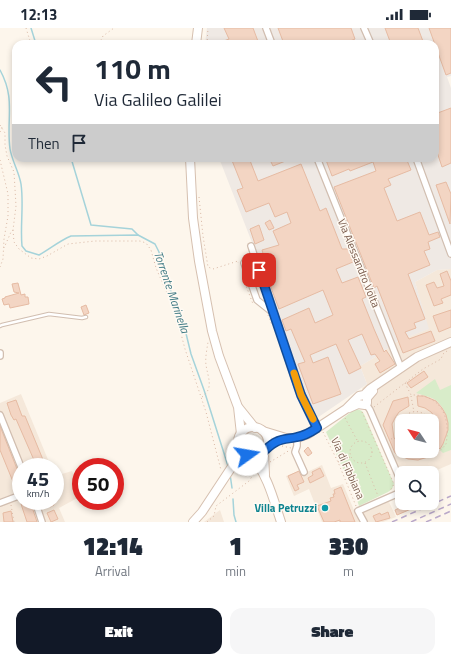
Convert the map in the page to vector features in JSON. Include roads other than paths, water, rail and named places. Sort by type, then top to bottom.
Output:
[{"type":"main road","points":[[196,40],[198,28]]},
{"type":"main road","points":[[190,162],[194,225],[199,261],[212,331],[219,356],[238,407],[241,450],[260,467],[265,476],[281,522]]},
{"type":"main road","points":[[228,470],[250,457],[261,455],[276,441],[286,438],[296,438],[320,430],[364,402],[370,389],[377,386],[417,357],[450,346]]},
{"type":"main road","points":[[238,407],[255,428],[286,438]]},
{"type":"main road","points":[[193,522],[202,512],[220,485],[228,470],[240,437],[246,430],[255,428]]},
{"type":"main road","points":[[263,431],[268,440],[265,476]]},
{"type":"street","points":[[266,28],[270,40]]},
{"type":"street","points":[[364,28],[369,40]]},
{"type":"street","name":"Via Alessandro Volta","points":[[319,162],[401,368]]},
{"type":"street","points":[[417,162],[451,254]]},
{"type":"street","points":[[251,246],[301,395],[320,430]]},
{"type":"street","points":[[254,256],[247,258],[244,263],[259,305]]},
{"type":"street","points":[[259,305],[267,302],[268,298]]},
{"type":"street","points":[[259,305],[267,306],[274,313]]},
{"type":"street","points":[[364,402],[395,469]]},
{"type":"street","points":[[1,417],[18,458]]},
{"type":"street","points":[[296,438],[297,446],[295,452],[304,472]]},
{"type":"street","points":[[364,522],[358,510],[360,508],[395,495]]},
{"type":"street","points":[[0,502],[12,498]]},
{"type":"street","points":[[38,510],[42,522]]},
{"type":"lane","points":[[0,326],[49,314],[82,318],[86,317]]},
{"type":"waterway","points":[[31,28],[35,40]]},
{"type":"waterway","name":"Torrente Marinella","points":[[0,70],[8,90],[10,109],[9,138],[12,158]]},
{"type":"waterway","name":"Torrente Marinella","points":[[14,162],[21,184],[22,246],[26,251],[39,255],[71,236],[138,235],[155,244],[159,252],[161,268],[182,317],[191,354],[228,466]]},
{"type":"waterway","points":[[72,162],[91,225],[132,229],[138,235]]},
{"type":"waterway","name":"Torrente Marinella","points":[[230,474],[232,488]]},
{"type":"waterway","name":"Torrente Marinella","points":[[233,499],[236,522]]},
{"type":"railway","points":[[392,522],[451,496]]},
{"type":"railway","points":[[411,522],[451,504]]},
{"type":"railway","points":[[426,522],[451,511]]},
{"type":"place","name":"Villa Petruzzi","points":[[325,508]]}]
